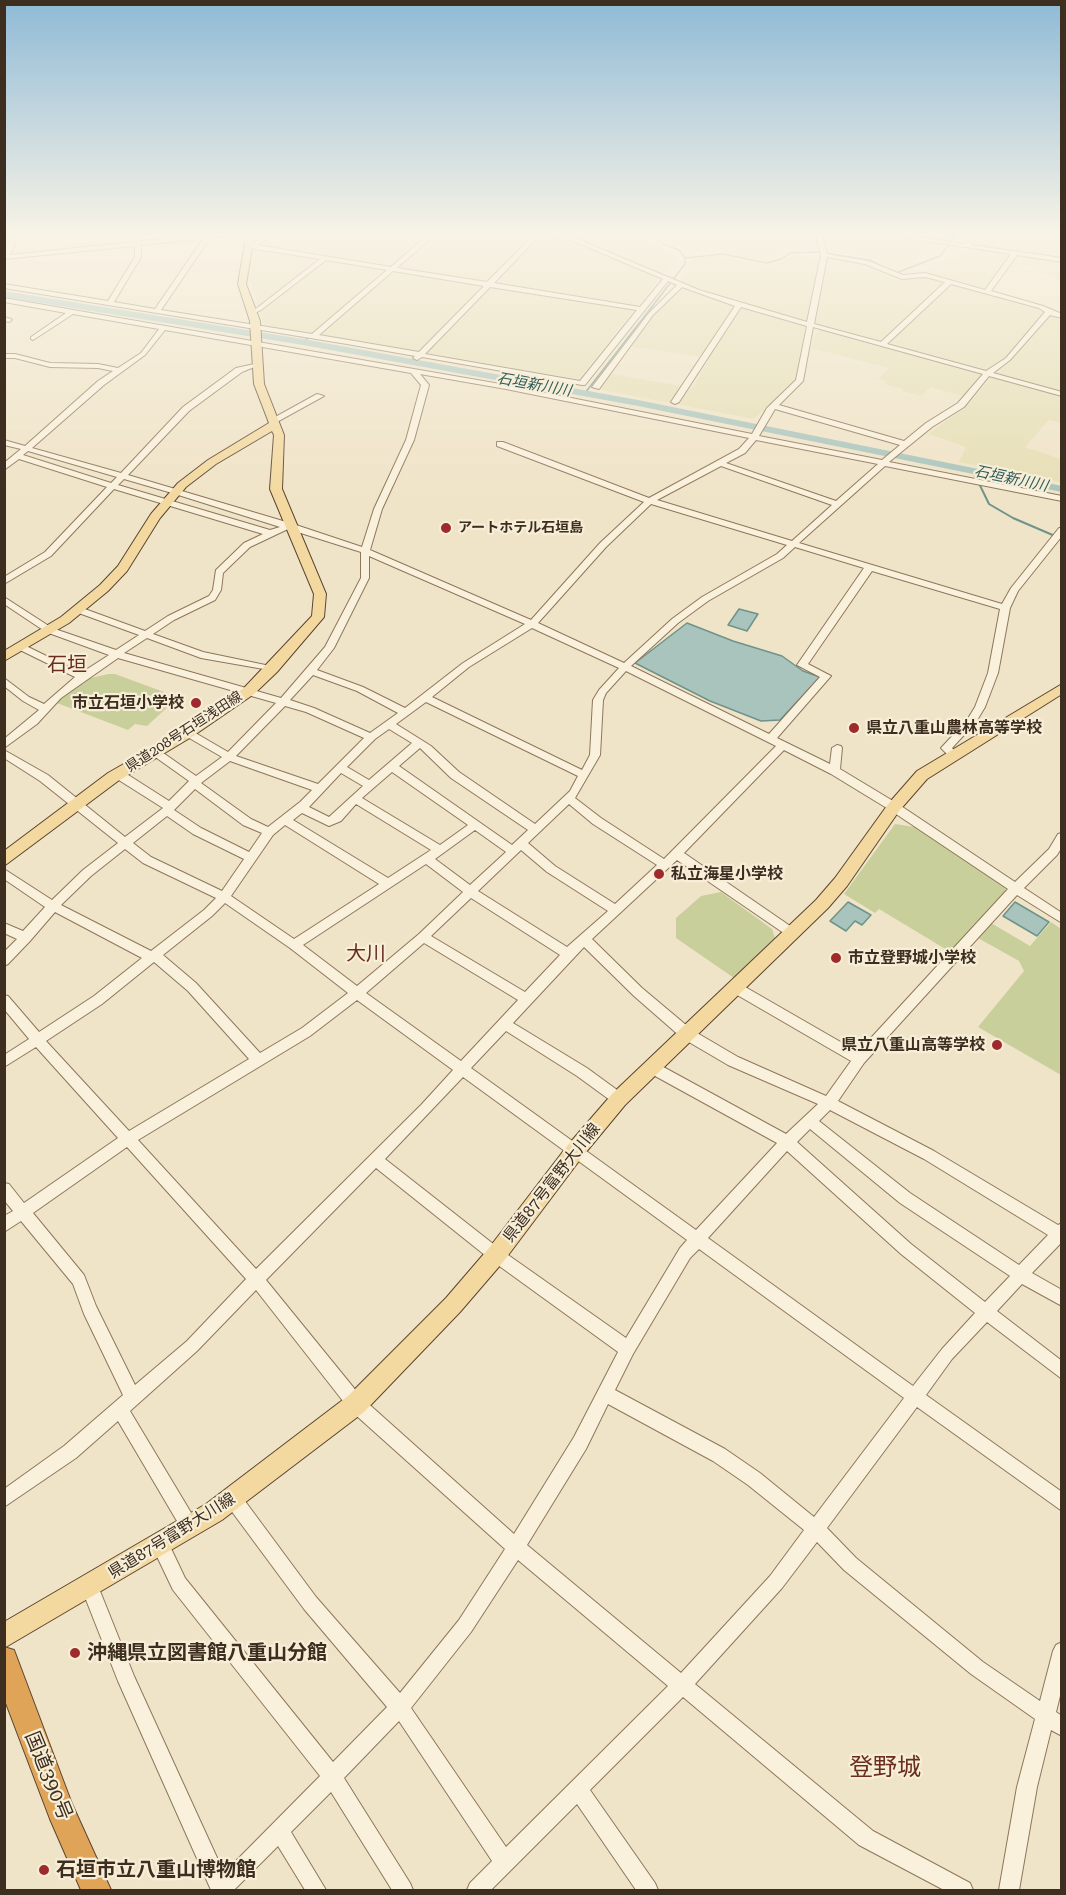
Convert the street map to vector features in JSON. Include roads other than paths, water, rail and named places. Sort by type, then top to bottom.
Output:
[{"type":"highway","name":"国道390号","points":[[4,1660],[60,1809],[96,1890]]},
{"type":"main road","name":"県道208号石垣浅田線","points":[[4,860],[118,774],[188,733],[249,691],[307,633],[318,617],[321,594],[276,489],[279,445],[259,384],[253,319]]},
{"type":"main road","points":[[4,657],[79,610],[123,567],[175,491],[204,468],[273,423]]},
{"type":"main road","name":"県道87号富野大川線","points":[[4,1636],[190,1527],[232,1499],[356,1404],[453,1305],[496,1255],[575,1151],[619,1099],[736,988],[840,882],[894,807],[922,775],[1062,688]]},
{"type":"street","points":[[33,338],[61,319]]},
{"type":"street","points":[[121,319],[164,327],[256,336],[310,336],[582,383],[634,319]]},
{"type":"street","points":[[190,319],[410,369],[756,435],[1062,499]]},
{"type":"street","points":[[310,336],[329,319]]},
{"type":"street","points":[[410,369],[456,319]]},
{"type":"street","points":[[596,387],[647,319]]},
{"type":"street","points":[[675,402],[729,319]]},
{"type":"street","points":[[794,319],[1062,394]]},
{"type":"street","points":[[4,1062],[98,1000],[201,919],[224,897],[269,832],[320,789],[371,737],[481,654],[532,624],[603,545],[650,501],[742,450],[756,435],[774,406],[799,381],[812,319]]},
{"type":"street","points":[[882,344],[909,319]]},
{"type":"street","points":[[4,1226],[127,1139],[306,1032],[357,993],[423,937],[568,798],[595,755],[598,700],[602,692],[625,667],[675,621],[705,599],[766,566],[898,450],[929,425],[962,405],[988,374],[1008,359],[1043,319]]},
{"type":"street","points":[[4,468],[118,370],[142,354],[164,327]]},
{"type":"street","points":[[4,356],[15,356],[50,365],[98,366],[118,370]]},
{"type":"street","points":[[4,581],[48,554],[186,409],[239,370],[257,364]]},
{"type":"street","points":[[4,961],[53,906],[87,873],[168,809],[195,782],[230,757],[311,671],[338,634],[365,578],[365,552],[378,509],[410,440],[425,385],[410,369]]},
{"type":"street","points":[[273,423],[320,396]]},
{"type":"street","points":[[774,406],[906,444]]},
{"type":"street","points":[[4,442],[290,526],[365,552],[532,624],[625,667],[835,771],[894,807],[1062,919]]},
{"type":"street","points":[[500,444],[650,501],[1005,608]]},
{"type":"street","points":[[18,456],[165,503],[270,533]]},
{"type":"street","points":[[720,463],[836,504]]},
{"type":"street","points":[[4,745],[82,677],[146,634],[212,598],[217,590],[219,572],[247,545],[290,526]]},
{"type":"street","points":[[954,755],[946,748],[971,722],[980,707],[993,673],[1005,608],[1014,590],[1058,535]]},
{"type":"street","points":[[771,739],[826,676],[802,665],[869,568]]},
{"type":"street","points":[[4,600],[49,630],[117,655],[283,701],[336,720],[371,737]]},
{"type":"street","points":[[79,610],[201,655],[272,669]]},
{"type":"street","points":[[21,647],[82,677]]},
{"type":"street","points":[[311,671],[367,692],[405,712]]},
{"type":"street","points":[[4,681],[27,699],[44,708]]},
{"type":"street","points":[[425,698],[584,775]]},
{"type":"street","points":[[389,724],[419,742],[455,775],[536,830]]},
{"type":"street","points":[[188,733],[230,757],[320,789]]},
{"type":"street","points":[[300,807],[329,822],[337,818],[368,784],[419,742]]},
{"type":"street","points":[[4,1499],[36,1479],[127,1405],[192,1346],[376,1160],[568,954],[677,854],[783,745]]},
{"type":"street","points":[[835,771],[837,748]]},
{"type":"street","points":[[4,753],[44,778],[147,860],[224,897],[294,945],[357,993],[1062,1503]]},
{"type":"street","points":[[155,753],[247,822],[269,832]]},
{"type":"street","points":[[391,766],[475,825],[517,847],[616,910]]},
{"type":"street","points":[[340,768],[368,784]]},
{"type":"street","points":[[118,774],[197,831],[252,858]]},
{"type":"street","points":[[354,798],[440,850]]},
{"type":"street","points":[[568,798],[603,825],[665,865]]},
{"type":"street","points":[[285,820],[388,884]]},
{"type":"street","points":[[294,945],[427,859],[475,825]]},
{"type":"street","points":[[90,1587],[155,1744],[221,1890],[400,1707],[465,1626],[517,1548],[580,1443],[628,1349],[685,1253],[787,1142],[829,1103],[859,1059],[1016,888],[1053,852],[1062,837]]},
{"type":"street","points":[[677,854],[792,933]]},
{"type":"street","points":[[427,859],[471,892],[568,954]]},
{"type":"street","points":[[4,873],[53,906],[160,959],[192,987],[259,1061]]},
{"type":"street","points":[[4,927],[26,938]]},
{"type":"street","points":[[423,937],[526,999]]},
{"type":"street","points":[[477,1890],[681,1686],[776,1582],[947,1354],[1061,1233],[928,1155],[829,1103],[733,1062],[687,1034],[638,992],[584,939]]},
{"type":"street","points":[[736,988],[859,1059]]},
{"type":"street","points":[[4,1000],[127,1139],[256,1279],[356,1404],[517,1548],[866,1838],[963,1890]]},
{"type":"street","points":[[505,1024],[582,1072],[619,1099]]},
{"type":"street","points":[[651,1067],[787,1142],[906,1249],[1062,1371]]},
{"type":"street","points":[[810,1121],[905,1198],[1021,1275],[1062,1299]]},
{"type":"street","points":[[376,1160],[496,1255],[628,1349]]},
{"type":"street","points":[[4,1189],[79,1280],[127,1405],[190,1527]]},
{"type":"street","points":[[604,1393],[719,1455],[754,1479],[816,1530],[850,1564],[977,1668],[1054,1722]]},
{"type":"street","points":[[232,1499],[310,1603],[400,1707],[505,1863]]},
{"type":"street","points":[[161,1546],[179,1584],[332,1776],[403,1890]]},
{"type":"street","points":[[1009,1890],[1027,1787],[1054,1722],[1062,1651]]},
{"type":"street","points":[[578,1789],[648,1890]]},
{"type":"street","points":[[279,1830],[316,1890]]},
{"type":"water","points":[[739,609],[758,614],[747,631],[728,625]]},
{"type":"water","points":[[687,623],[733,641],[782,656],[803,671],[820,677],[780,720],[761,721],[710,701],[635,663]]},
{"type":"water","points":[[848,902],[871,915],[862,925],[855,921],[846,931],[830,921]]},
{"type":"water","points":[[1015,902],[1049,922],[1037,936],[1003,916]]},
{"type":"waterway","name":"石垣新川川","points":[[162,319],[303,342],[638,403],[1062,489]]},
{"type":"waterway","points":[[585,393],[642,319]]},
{"type":"waterway","name":"石垣新川川","points":[[303,342],[309,337]]},
{"type":"waterway","points":[[973,471],[989,504],[1013,518],[1062,539]]},
{"type":"place","name":"アートホテル石垣島","points":[[446,528]]},
{"type":"place","name":"市立石垣小学校","points":[[196,703]]},
{"type":"place","name":"県立八重山農林高等学校","points":[[854,728]]},
{"type":"place","name":"私立海星小学校","points":[[659,874]]},
{"type":"place","name":"市立登野城小学校","points":[[836,958]]},
{"type":"place","name":"県立八重山高等学校","points":[[997,1045]]},
{"type":"place","name":"沖縄県立図書館八重山分館","points":[[75,1653]]},
{"type":"place","name":"石垣市立八重山博物館","points":[[44,1870]]},
{"type":"district","name":"石垣","points":[[67,665]]},
{"type":"district","name":"大川","points":[[366,954]]},
{"type":"district","name":"登野城","points":[[885,1768]]}]
